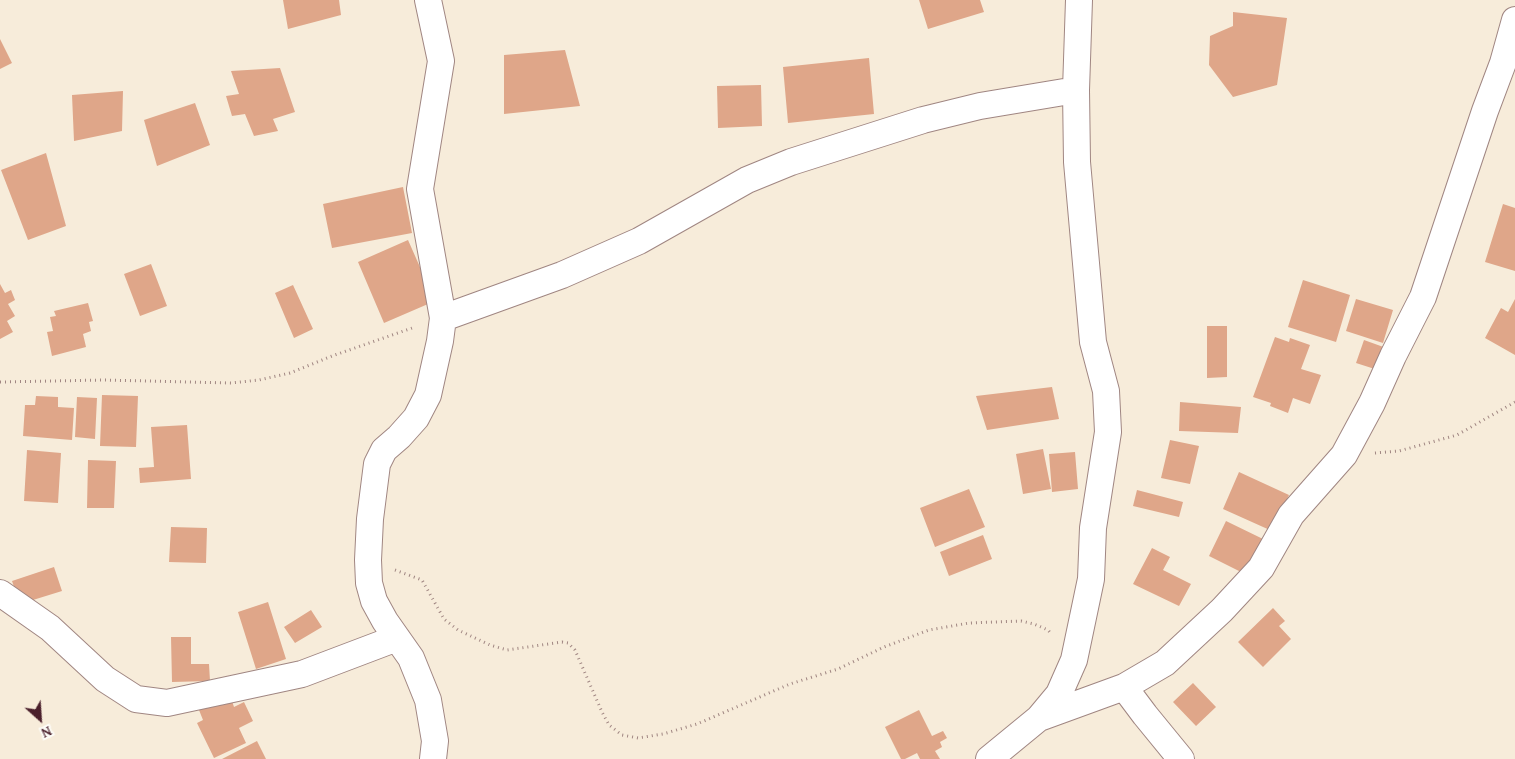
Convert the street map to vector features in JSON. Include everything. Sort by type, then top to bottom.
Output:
[{"type":"street","points":[[428,0],[441,62],[420,189],[443,318],[428,395],[416,418],[399,438],[384,450],[377,464],[370,519],[368,560],[369,583],[374,600],[385,621],[411,658],[428,700],[435,740],[433,759]]},
{"type":"street","points":[[989,759],[1039,718],[1059,694],[1074,660],[1091,579],[1093,528],[1108,432],[1106,391],[1093,342],[1077,162],[1076,90],[1079,0]]},
{"type":"street","points":[[1039,718],[1124,687],[1165,663],[1222,610],[1261,568],[1291,515],[1344,455],[1372,403],[1423,297],[1485,111],[1503,63],[1515,20]]},
{"type":"street","points":[[443,318],[562,275],[639,241],[747,180],[790,162],[923,120],[980,106],[1076,90]]},
{"type":"street","points":[[0,593],[50,628],[105,679],[136,699],[167,703],[302,674],[398,638]]},
{"type":"street","points":[[1124,687],[1180,759]]},
{"type":"path","points":[[0,382],[104,380],[231,383],[260,380],[290,373],[332,356],[443,318]]},
{"type":"path","points":[[1344,455],[1399,451],[1458,435],[1515,402]]},
{"type":"path","points":[[368,560],[422,580],[444,618],[458,630],[490,645],[507,650],[562,642],[568,643],[575,650],[609,725],[622,735],[638,738],[662,734],[697,724],[790,684],[838,669],[884,647],[928,630],[969,623],[1021,621],[1048,630],[1074,660]]},
{"type":"building","points":[[283,0],[339,0],[341,15],[288,29]]},
{"type":"building","points":[[919,0],[980,0],[984,12],[928,29]]},
{"type":"building","points":[[1233,12],[1287,18],[1277,85],[1233,97],[1209,65],[1210,36],[1233,26]]},
{"type":"building","points":[[0,39],[12,63],[0,69]]},
{"type":"building","points":[[565,50],[580,106],[504,114],[504,55]]},
{"type":"building","points":[[869,58],[874,114],[788,123],[783,67]]},
{"type":"building","points":[[280,68],[295,112],[273,119],[278,131],[254,136],[245,114],[232,116],[226,96],[239,94],[231,71]]},
{"type":"building","points":[[761,85],[762,126],[718,128],[717,86]]},
{"type":"building","points":[[123,91],[122,131],[74,141],[72,95]]},
{"type":"building","points":[[195,103],[210,145],[157,166],[144,120]]},
{"type":"building","points":[[46,153],[66,226],[28,240],[1,170]]},
{"type":"building","points":[[403,187],[412,233],[332,248],[323,204]]},
{"type":"building","points":[[1503,204],[1515,208],[1515,271],[1485,262]]},
{"type":"building","points":[[408,240],[435,301],[384,323],[358,262]]},
{"type":"building","points":[[151,264],[167,306],[140,316],[124,274]]},
{"type":"building","points":[[1303,280],[1350,295],[1336,342],[1288,327]]},
{"type":"building","points":[[0,284],[5,293],[11,290],[15,300],[8,304],[15,316],[7,321],[13,332],[0,339]]},
{"type":"building","points":[[293,285],[313,329],[294,338],[275,293]]},
{"type":"building","points":[[1356,299],[1393,310],[1383,343],[1346,331]]},
{"type":"building","points":[[1515,299],[1515,355],[1485,338],[1501,308],[1508,312]]},
{"type":"building","points":[[88,303],[93,321],[89,322],[91,331],[83,334],[86,347],[52,356],[47,332],[53,331],[50,317],[56,316],[54,311]]},
{"type":"building","points":[[1207,326],[1227,326],[1227,377],[1207,378]]},
{"type":"building","points":[[1275,337],[1289,342],[1290,338],[1310,345],[1301,369],[1321,375],[1310,404],[1293,398],[1288,413],[1270,406],[1271,403],[1253,397]]},
{"type":"building","points":[[1364,340],[1389,349],[1381,371],[1356,363]]},
{"type":"building","points":[[1052,387],[1059,419],[987,430],[976,396]]},
{"type":"building","points":[[102,395],[138,396],[136,447],[100,446]]},
{"type":"building","points":[[36,396],[58,397],[58,407],[74,408],[72,440],[23,436],[25,405],[35,405]]},
{"type":"building","points":[[77,397],[97,398],[95,439],[75,437]]},
{"type":"building","points":[[1180,402],[1241,407],[1238,433],[1179,431]]},
{"type":"building","points":[[187,425],[191,479],[140,483],[139,468],[154,467],[151,427]]},
{"type":"building","points":[[1170,440],[1199,446],[1190,484],[1161,478]]},
{"type":"building","points":[[1043,449],[1051,489],[1023,494],[1016,454]]},
{"type":"building","points":[[27,450],[61,453],[58,503],[24,501]]},
{"type":"building","points":[[1075,452],[1078,489],[1052,492],[1049,454]]},
{"type":"building","points":[[88,460],[116,461],[114,508],[87,508]]},
{"type":"building","points":[[1239,472],[1289,495],[1272,531],[1223,509]]},
{"type":"building","points":[[969,489],[985,527],[935,547],[920,508]]},
{"type":"building","points":[[1137,490],[1183,502],[1179,517],[1133,506]]},
{"type":"building","points":[[1226,521],[1263,539],[1245,574],[1209,556]]},
{"type":"building","points":[[171,527],[207,528],[206,563],[169,562]]},
{"type":"building","points":[[983,535],[992,559],[949,576],[940,552]]},
{"type":"building","points":[[1152,548],[1170,557],[1163,570],[1191,584],[1179,606],[1133,584]]},
{"type":"building","points":[[54,567],[62,591],[20,604],[12,581]]},
{"type":"building","points":[[268,602],[286,659],[256,669],[238,612]]},
{"type":"building","points":[[1273,608],[1285,621],[1279,626],[1291,639],[1263,667],[1238,642]]},
{"type":"building","points":[[311,610],[322,627],[295,643],[284,627]]},
{"type":"building","points":[[171,637],[191,637],[191,664],[209,664],[210,681],[172,682]]},
{"type":"building","points":[[1193,683],[1216,707],[1196,726],[1173,702]]},
{"type":"building","points":[[230,695],[234,707],[244,702],[253,721],[239,728],[246,743],[214,758],[197,723],[203,720],[199,710]]},
{"type":"building","points":[[919,710],[932,736],[943,731],[947,738],[940,742],[942,747],[935,751],[940,759],[920,759],[917,753],[901,759],[885,727]]},
{"type":"building","points":[[257,741],[266,759],[222,759]]}]
